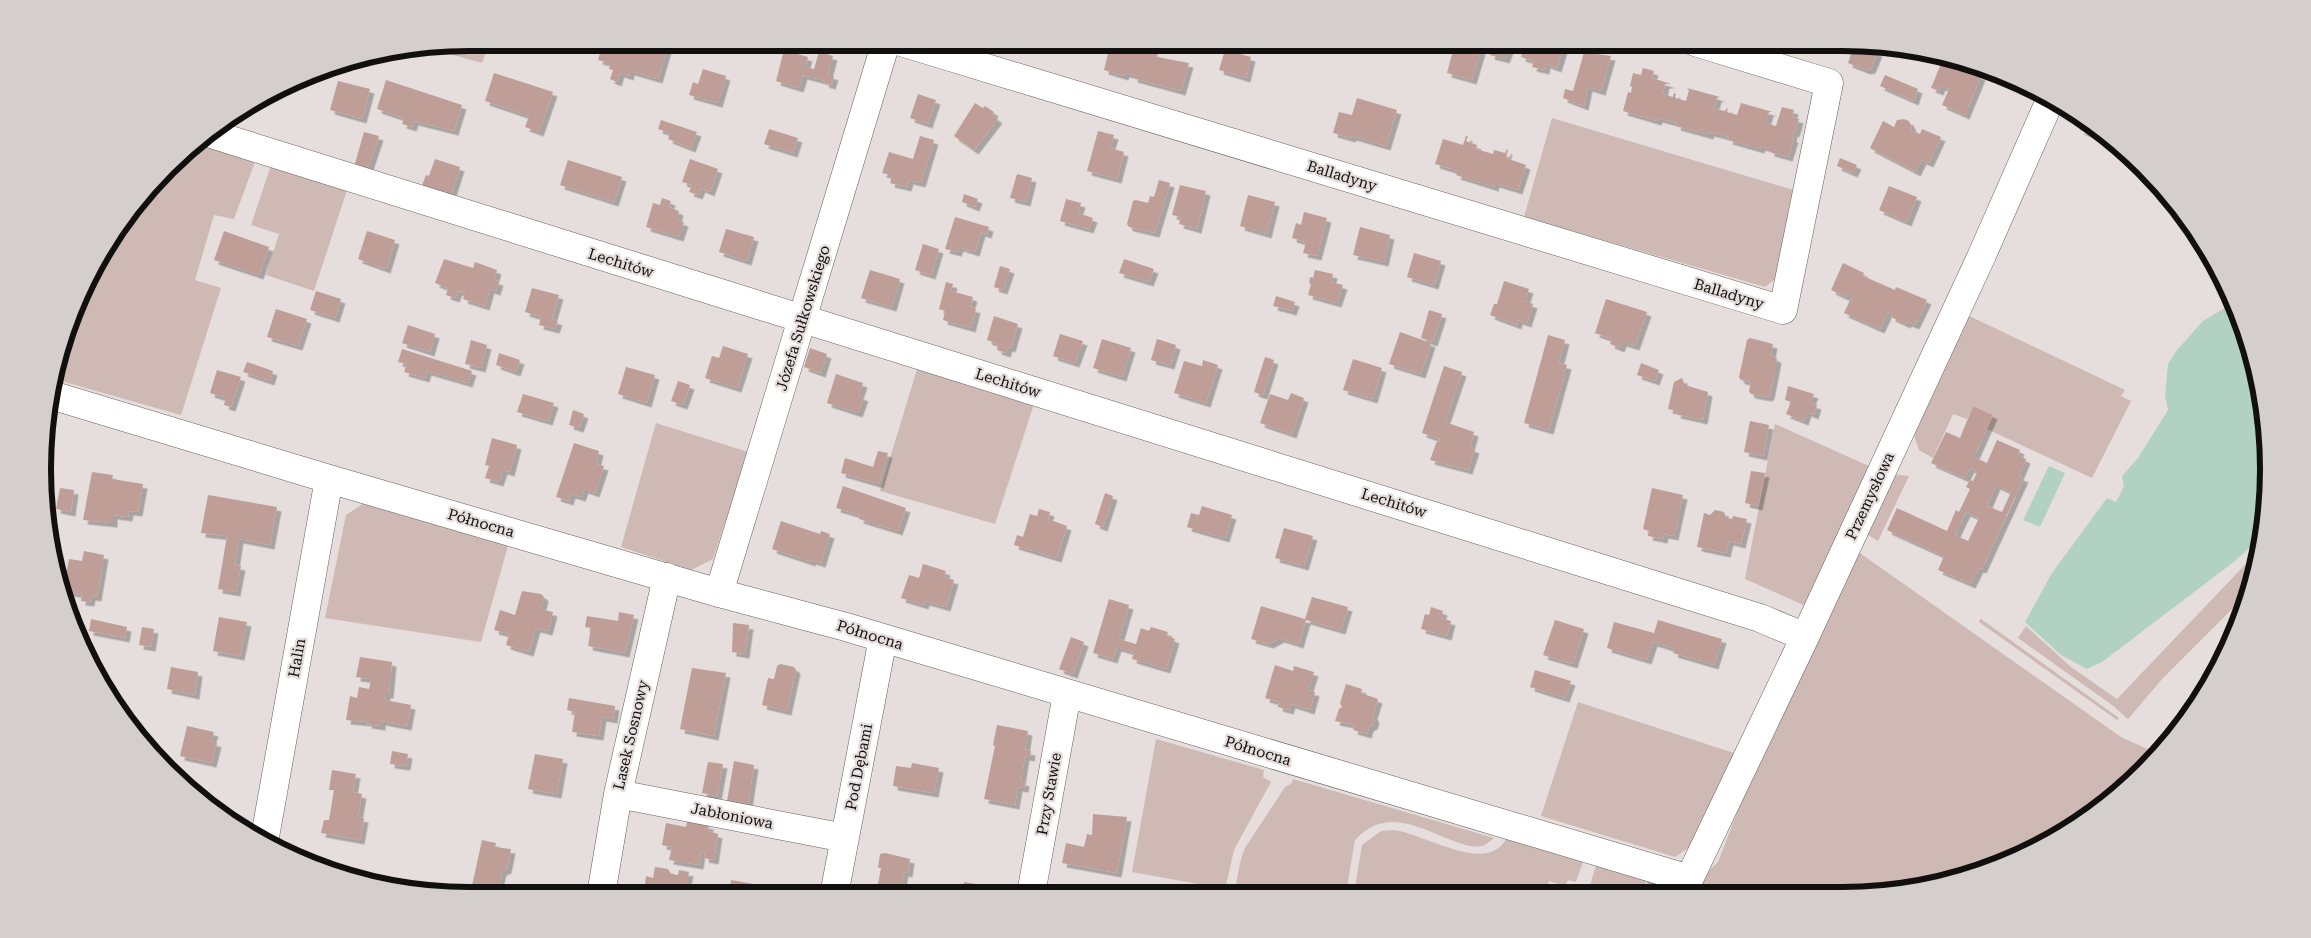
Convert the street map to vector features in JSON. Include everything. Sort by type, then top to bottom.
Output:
[{"type":"street","name":"Józefa Sułkowskiego","points":[[719,593],[883,51]]},
{"type":"street","name":"Balladyny","points":[[931,51],[1783,310],[1829,83],[1724,51]]},
{"type":"street","name":"Przemysłowa","points":[[1686,886],[1749,758],[1982,254],[2048,105]]},
{"type":"street","name":"Lechitów","points":[[217,137],[802,320],[1144,424],[1760,618],[1805,637]]},
{"type":"street","name":"Północna","points":[[58,396],[329,479],[719,593],[884,638],[1686,886]]},
{"type":"street","name":"Halin","points":[[266,834],[329,479]]},
{"type":"street","name":"Lasek Sosnowy","points":[[602,887],[618,794],[667,577]]},
{"type":"street","name":"Pod Dębami","points":[[835,887],[884,638]]},
{"type":"street","name":"Przy Stawie","points":[[1032,887],[1067,694]]},
{"type":"street","name":"Jabłoniowa","points":[[618,794],[845,838]]},
{"type":"shaded area","points":[[486,51],[482,63],[443,52]]},
{"type":"shaded area","points":[[1552,118],[1797,191],[1782,274],[1765,287],[1524,217]]},
{"type":"shaded area","points":[[208,144],[256,159],[234,219],[214,215],[195,280],[221,288],[181,415],[61,381],[73,335],[94,284],[107,260],[155,194]]},
{"type":"shaded area","points":[[272,162],[348,187],[314,291],[266,275],[279,234],[251,225]]},
{"type":"shaded area","points":[[2227,307],[2246,361],[2252,388],[2259,442],[2259,496],[2253,544],[2235,561],[2102,662],[2087,669],[2061,655],[2025,622],[2052,573],[2107,498],[2116,502],[2124,486],[2122,476],[2138,458],[2168,410],[2165,396],[2168,364],[2177,350],[2203,321]]},
{"type":"shaded area","points":[[1965,314],[2125,390],[2121,396],[2131,401],[2092,478],[1987,429],[1993,415],[1973,406],[1967,419],[1953,414],[1933,458],[1919,450],[1913,432]]},
{"type":"shaded area","points":[[918,366],[1034,404],[995,524],[880,491]]},
{"type":"shaded area","points":[[656,423],[748,452],[713,559],[691,570],[621,547]]},
{"type":"shaded area","points":[[1775,424],[1871,467],[1808,607],[1745,579]]},
{"type":"shaded area","points":[[2049,466],[2065,473],[2040,527],[2023,520]]},
{"type":"shaded area","points":[[1892,474],[1909,476],[1878,541],[1865,533]]},
{"type":"shaded area","points":[[364,503],[509,542],[481,642],[325,618],[346,515]]},
{"type":"shaded area","points":[[1857,551],[2121,737],[2147,749],[2153,747],[2117,783],[2074,816],[2027,844],[1976,865],[1923,879],[1869,886],[1706,887],[1697,882],[1718,862],[1757,761]]},
{"type":"shaded area","points":[[2250,560],[2238,603],[2163,678],[2128,719],[2112,705],[2018,638],[2026,626],[2071,667],[2117,699]]},
{"type":"shaded area","points":[[1981,618],[2119,718],[2117,720],[1979,622]]},
{"type":"shaded area","points":[[1578,702],[1740,755],[1693,845],[1675,857],[1541,816]]},
{"type":"shaded area","points":[[1156,739],[1264,770],[1263,777],[1271,782],[1234,850],[1226,887],[1209,887],[1132,872]]},
{"type":"shaded area","points":[[1293,779],[1494,838],[1483,846],[1470,846],[1403,823],[1379,824],[1367,830],[1355,840],[1347,887],[1235,887],[1245,848],[1285,787],[1292,783]]},
{"type":"shaded area","points":[[1394,830],[1407,833],[1440,845],[1473,853],[1488,853],[1500,847],[1508,835],[1584,859],[1576,882],[1568,880],[1565,886],[1549,881],[1548,887],[1355,887],[1362,845],[1381,831]]},
{"type":"shaded area","points":[[1597,862],[1648,873],[1645,885],[1653,887],[1590,887]]},
{"type":"shaded area","points":[[1661,877],[1668,887],[1657,887]]},
{"type":"building","points":[[600,51],[666,51],[658,79],[630,71],[629,76],[620,73],[617,82],[610,79],[613,70],[609,69],[610,63],[598,60]]},
{"type":"building","points":[[784,51],[808,57],[805,67],[814,69],[819,52],[833,56],[828,74],[834,76],[831,85],[824,83],[825,81],[803,75],[799,88],[776,81]]},
{"type":"building","points":[[1109,51],[1150,51],[1158,54],[1157,57],[1189,63],[1181,91],[1133,78],[1134,75],[1125,73],[1124,76],[1104,70]]},
{"type":"building","points":[[1225,51],[1251,57],[1246,78],[1219,70]]},
{"type":"building","points":[[1453,51],[1481,51],[1472,80],[1447,73]]},
{"type":"building","points":[[1491,51],[1508,51],[1505,59],[1490,55]]},
{"type":"building","points":[[1523,51],[1562,51],[1557,68],[1546,64],[1545,70],[1532,67],[1534,61],[1521,57]]},
{"type":"building","points":[[1584,51],[1611,56],[1601,91],[1588,87],[1584,106],[1563,98],[1565,89],[1573,91]]},
{"type":"building","points":[[1852,51],[1878,53],[1871,69],[1866,70],[1848,63]]},
{"type":"building","points":[[1941,63],[1981,76],[1965,115],[1942,105],[1949,89],[1941,86],[1939,91],[1931,88]]},
{"type":"building","points":[[1643,68],[1654,71],[1652,78],[1671,84],[1665,84],[1663,94],[1673,97],[1674,93],[1676,94],[1675,98],[1686,101],[1689,90],[1687,88],[1720,97],[1717,98],[1714,109],[1725,111],[1728,107],[1727,112],[1737,115],[1741,103],[1773,112],[1769,112],[1766,123],[1776,126],[1782,107],[1794,110],[1792,117],[1799,119],[1795,133],[1793,132],[1792,138],[1794,138],[1788,157],[1770,152],[1770,149],[1761,146],[1760,149],[1728,140],[1729,137],[1710,132],[1709,135],[1676,126],[1677,123],[1658,118],[1657,121],[1623,111],[1628,92],[1631,93],[1632,87],[1630,86],[1633,73],[1641,75]]},
{"type":"building","points":[[703,69],[726,76],[718,103],[689,95],[693,82],[698,84]]},
{"type":"building","points":[[494,73],[553,92],[539,132],[525,127],[529,116],[485,101]]},
{"type":"building","points":[[1885,75],[1918,89],[1914,101],[1880,86]]},
{"type":"building","points":[[386,80],[462,105],[454,131],[414,121],[412,127],[402,124],[404,118],[377,109]]},
{"type":"building","points":[[338,81],[370,89],[362,119],[330,110]]},
{"type":"building","points":[[918,94],[936,100],[928,124],[910,118]]},
{"type":"building","points":[[1357,98],[1397,110],[1386,146],[1352,136],[1351,138],[1333,133],[1339,112],[1352,115]]},
{"type":"building","points":[[975,103],[983,108],[985,106],[994,112],[992,115],[998,119],[974,150],[954,136]]},
{"type":"building","points":[[1904,119],[1909,121],[1912,127],[1910,130],[1920,134],[1922,129],[1941,137],[1929,163],[1922,160],[1916,172],[1870,148],[1883,121],[1894,127],[1897,120]]},
{"type":"building","points":[[661,120],[697,132],[691,148],[668,139],[670,133],[658,129]]},
{"type":"building","points":[[2081,127],[2093,136],[2080,130]]},
{"type":"building","points":[[769,129],[798,138],[793,153],[764,144]]},
{"type":"building","points":[[1098,131],[1114,135],[1110,148],[1124,152],[1117,179],[1087,171]]},
{"type":"building","points":[[364,132],[379,136],[367,172],[354,167]]},
{"type":"building","points":[[920,136],[934,140],[921,183],[909,180],[907,187],[890,183],[892,175],[882,173],[889,152],[913,159]]},
{"type":"building","points":[[1466,136],[1468,136],[1466,141],[1477,145],[1476,149],[1493,154],[1494,150],[1505,153],[1507,149],[1506,158],[1526,165],[1518,190],[1495,183],[1494,187],[1456,175],[1458,171],[1435,164],[1443,139],[1463,145]]},
{"type":"building","points":[[1840,158],[1857,165],[1853,173],[1837,166]]},
{"type":"building","points":[[435,159],[460,167],[451,195],[421,188],[426,175],[429,176]]},
{"type":"building","points":[[690,159],[718,169],[710,192],[701,188],[698,195],[689,192],[692,185],[682,182]]},
{"type":"building","points":[[568,160],[622,177],[614,202],[560,185]]},
{"type":"building","points":[[1017,174],[1032,178],[1026,202],[1010,198]]},
{"type":"building","points":[[1159,180],[1170,183],[1155,233],[1129,227],[1127,224],[1133,201],[1148,203],[1150,196],[1154,197]]},
{"type":"building","points":[[1180,185],[1206,191],[1197,229],[1179,224],[1181,217],[1172,215]]},
{"type":"building","points":[[1889,186],[1917,197],[1907,222],[1879,210]]},
{"type":"building","points":[[964,194],[978,199],[975,207],[962,202]]},
{"type":"building","points":[[1248,195],[1275,202],[1267,234],[1240,226]]},
{"type":"building","points":[[662,198],[671,201],[669,207],[679,211],[677,220],[684,222],[679,237],[646,227],[653,203],[660,205]]},
{"type":"building","points":[[1066,199],[1081,203],[1078,213],[1093,218],[1089,229],[1060,221]]},
{"type":"building","points":[[1304,212],[1327,218],[1317,256],[1303,253],[1306,242],[1292,238],[1296,223],[1301,225]]},
{"type":"building","points":[[955,217],[989,227],[987,234],[981,232],[975,252],[959,247],[957,252],[945,249]]},
{"type":"building","points":[[1360,227],[1390,235],[1384,262],[1353,255]]},
{"type":"building","points":[[726,229],[754,237],[747,261],[719,252]]},
{"type":"building","points":[[224,231],[269,247],[259,275],[214,260]]},
{"type":"building","points":[[367,231],[395,240],[386,269],[358,259]]},
{"type":"building","points":[[923,244],[939,249],[931,275],[915,270]]},
{"type":"building","points":[[1414,253],[1441,261],[1434,285],[1407,277]]},
{"type":"building","points":[[444,259],[473,268],[475,262],[497,270],[494,280],[499,281],[496,291],[490,289],[485,306],[463,299],[465,293],[458,291],[455,298],[446,295],[448,288],[435,283]]},
{"type":"building","points":[[1124,259],[1154,269],[1149,282],[1119,273]]},
{"type":"building","points":[[1843,263],[1864,273],[1863,276],[1895,290],[1896,287],[1927,300],[1915,325],[1907,322],[1906,324],[1891,317],[1892,314],[1888,312],[1880,329],[1844,313],[1852,296],[1847,294],[1846,297],[1831,290]]},
{"type":"building","points":[[1000,266],[1010,269],[1003,290],[994,287]]},
{"type":"building","points":[[870,270],[900,279],[892,307],[861,298]]},
{"type":"building","points":[[1315,270],[1333,274],[1331,282],[1343,285],[1337,303],[1308,295],[1311,284],[1309,283],[1310,277],[1313,278]]},
{"type":"building","points":[[1504,281],[1529,289],[1525,301],[1533,304],[1527,323],[1518,320],[1517,325],[1490,315],[1494,304],[1497,304]]},
{"type":"building","points":[[946,282],[953,284],[951,291],[973,297],[970,307],[976,309],[971,328],[943,320],[945,311],[939,309]]},
{"type":"building","points":[[532,288],[559,295],[552,319],[558,321],[555,329],[539,325],[541,317],[525,312]]},
{"type":"building","points":[[316,291],[341,299],[335,318],[310,310]]},
{"type":"building","points":[[1276,296],[1295,302],[1292,311],[1273,306]]},
{"type":"building","points":[[1606,299],[1647,312],[1635,346],[1622,342],[1620,348],[1610,344],[1612,339],[1595,333]]},
{"type":"building","points":[[276,309],[307,319],[298,346],[267,337]]},
{"type":"building","points":[[1429,310],[1442,314],[1433,342],[1421,338]]},
{"type":"building","points":[[994,316],[1018,324],[1011,348],[1008,347],[1006,353],[997,350],[998,344],[987,340]]},
{"type":"building","points":[[408,325],[435,334],[430,352],[402,343]]},
{"type":"building","points":[[1400,332],[1431,343],[1421,374],[1389,364]]},
{"type":"building","points":[[1060,334],[1083,341],[1075,363],[1053,356]]},
{"type":"building","points":[[1548,335],[1565,340],[1559,363],[1567,365],[1549,430],[1524,423]]},
{"type":"building","points":[[1750,338],[1773,344],[1771,355],[1777,359],[1770,395],[1767,397],[1751,394],[1749,391],[1751,382],[1741,380],[1739,377],[1747,340]]},
{"type":"building","points":[[1102,339],[1131,348],[1122,377],[1093,368]]},
{"type":"building","points":[[1157,339],[1176,345],[1170,365],[1151,360]]},
{"type":"building","points":[[471,340],[487,345],[481,368],[465,364]]},
{"type":"building","points":[[723,346],[748,354],[737,388],[705,378],[712,356],[719,358]]},
{"type":"building","points":[[810,348],[827,354],[821,373],[804,367]]},
{"type":"building","points":[[402,349],[472,371],[468,383],[427,371],[425,378],[404,372],[407,364],[398,362]]},
{"type":"building","points":[[499,353],[520,360],[516,372],[496,365]]},
{"type":"building","points":[[1265,357],[1274,360],[1263,395],[1254,392]]},
{"type":"building","points":[[1353,359],[1382,368],[1373,399],[1343,390]]},
{"type":"building","points":[[1203,360],[1218,365],[1206,403],[1174,393],[1184,361],[1202,366]]},
{"type":"building","points":[[247,362],[273,371],[270,381],[243,372]]},
{"type":"building","points":[[1641,363],[1659,370],[1655,381],[1637,375]]},
{"type":"building","points":[[1444,366],[1462,372],[1445,422],[1474,432],[1470,447],[1475,449],[1468,470],[1430,460],[1437,441],[1439,442],[1440,439],[1422,433]]},
{"type":"building","points":[[626,367],[655,375],[647,403],[618,394]]},
{"type":"building","points":[[217,370],[241,377],[231,407],[224,405],[226,398],[210,393]]},
{"type":"building","points":[[836,374],[863,383],[859,395],[864,397],[858,413],[827,403]]},
{"type":"building","points":[[1682,378],[1685,385],[1708,392],[1703,420],[1676,414],[1677,411],[1668,409],[1674,382]]},
{"type":"building","points":[[678,381],[690,385],[683,405],[671,401]]},
{"type":"building","points":[[1788,386],[1814,394],[1810,403],[1817,405],[1814,415],[1807,412],[1804,421],[1786,414],[1791,402],[1785,400]]},
{"type":"building","points":[[1291,393],[1304,398],[1292,434],[1260,423],[1270,394],[1288,400]]},
{"type":"building","points":[[523,394],[554,403],[548,421],[517,412]]},
{"type":"building","points":[[1973,406],[1993,415],[1974,457],[1987,463],[1997,440],[2020,450],[2018,455],[2026,459],[2019,476],[2024,478],[1982,569],[1979,568],[1971,584],[1938,570],[1944,556],[1887,530],[1897,508],[1947,531],[1956,510],[1959,512],[1970,489],[1966,487],[1970,480],[1973,481],[1977,472],[1970,468],[1965,478],[1931,463],[1946,432],[1960,438]],"holes":[[[1996,485],[2011,492],[2002,512],[1987,506]],[[1966,512],[1979,518],[1968,541],[1955,535]]]},
{"type":"building","points":[[573,410],[584,414],[579,428],[569,425]]},
{"type":"building","points":[[1750,421],[1769,425],[1763,456],[1744,452]]},
{"type":"building","points":[[492,438],[517,445],[510,472],[503,470],[499,482],[485,478],[489,466],[485,465]]},
{"type":"building","points":[[574,443],[599,451],[596,464],[604,466],[595,493],[584,489],[581,497],[571,494],[569,501],[556,497]]},
{"type":"building","points":[[878,451],[888,453],[879,484],[841,473],[845,458],[873,467]]},
{"type":"building","points":[[1751,471],[1765,473],[1758,506],[1745,503]]},
{"type":"building","points":[[92,472],[113,475],[112,479],[143,484],[138,512],[129,511],[128,517],[113,515],[113,523],[83,520]]},
{"type":"building","points":[[843,486],[906,508],[898,531],[859,519],[860,515],[836,508]]},
{"type":"building","points":[[60,488],[74,490],[71,512],[56,509]]},
{"type":"building","points":[[1652,488],[1683,495],[1674,536],[1664,534],[1663,539],[1648,536],[1649,531],[1643,529]]},
{"type":"building","points":[[1105,493],[1113,496],[1103,527],[1095,524]]},
{"type":"building","points":[[208,495],[277,507],[270,545],[239,539],[235,565],[241,566],[236,592],[218,589],[227,536],[201,533]]},
{"type":"building","points":[[1202,506],[1232,515],[1225,538],[1187,527],[1191,513],[1199,515]]},
{"type":"building","points":[[1039,509],[1050,512],[1048,519],[1067,526],[1057,558],[1014,545],[1017,535],[1023,537],[1030,514],[1037,516]]},
{"type":"building","points":[[1715,510],[1724,512],[1726,518],[1732,519],[1733,516],[1747,519],[1741,544],[1729,541],[1726,553],[1697,547],[1704,513],[1710,515]]},
{"type":"building","points":[[781,521],[820,534],[821,531],[830,534],[821,563],[811,560],[811,562],[772,549]]},
{"type":"building","points":[[1284,528],[1313,536],[1304,566],[1275,558]]},
{"type":"building","points":[[84,551],[104,555],[97,597],[91,596],[90,602],[81,601],[82,594],[70,592],[65,578],[69,559],[82,561]]},
{"type":"building","points":[[923,564],[946,571],[944,577],[954,580],[946,607],[925,601],[924,605],[901,598],[909,575],[919,578]]},
{"type":"building","points":[[522,591],[541,594],[544,597],[541,609],[553,612],[548,631],[536,628],[529,652],[506,645],[509,634],[494,630],[500,610],[515,615]]},
{"type":"building","points":[[1312,597],[1348,607],[1341,630],[1306,620],[1299,644],[1280,638],[1269,644],[1251,639],[1261,606],[1305,619]]},
{"type":"building","points":[[1109,599],[1129,605],[1119,639],[1136,644],[1141,628],[1149,631],[1151,627],[1168,632],[1167,636],[1175,639],[1166,669],[1132,659],[1134,652],[1117,647],[1113,659],[1093,653]]},
{"type":"building","points":[[1431,607],[1443,611],[1441,618],[1451,621],[1447,636],[1421,629],[1425,614],[1429,615]]},
{"type":"building","points":[[619,612],[634,615],[625,653],[588,646],[591,628],[585,627],[587,616],[618,621]]},
{"type":"building","points":[[219,617],[247,622],[240,656],[213,651]]},
{"type":"building","points":[[91,619],[127,627],[125,638],[89,631]]},
{"type":"building","points":[[1555,620],[1584,629],[1573,664],[1543,655]]},
{"type":"building","points":[[1658,620],[1722,639],[1714,665],[1673,653],[1675,649],[1653,642],[1647,660],[1607,648],[1614,622],[1654,633]]},
{"type":"building","points":[[733,623],[749,625],[745,654],[732,652]]},
{"type":"building","points":[[142,627],[154,629],[151,647],[139,645]]},
{"type":"building","points":[[1071,637],[1084,642],[1073,674],[1059,669]]},
{"type":"building","points":[[360,657],[392,662],[389,694],[386,694],[385,700],[411,705],[407,726],[381,721],[381,726],[367,724],[368,722],[346,720],[350,696],[357,698],[359,687],[369,689],[371,679],[356,677]]},
{"type":"building","points":[[780,664],[794,667],[796,670],[787,711],[762,705],[768,678],[774,679],[777,666]]},
{"type":"building","points":[[1275,665],[1293,671],[1294,666],[1314,672],[1308,690],[1315,692],[1310,710],[1291,704],[1289,710],[1278,707],[1279,702],[1265,698]]},
{"type":"building","points":[[171,667],[198,672],[195,695],[167,689]]},
{"type":"building","points":[[692,668],[726,673],[714,736],[680,729]]},
{"type":"building","points":[[1535,670],[1571,681],[1565,698],[1530,687]]},
{"type":"building","points":[[1346,684],[1362,689],[1361,693],[1378,699],[1373,715],[1375,719],[1373,725],[1369,727],[1367,734],[1353,730],[1355,725],[1335,721],[1339,709],[1342,707],[1340,703]]},
{"type":"building","points":[[569,698],[615,706],[613,719],[602,717],[599,736],[572,732],[575,712],[567,710]]},
{"type":"building","points":[[997,725],[1028,731],[1025,750],[1031,751],[1030,757],[1025,756],[1021,781],[1025,782],[1024,788],[1018,787],[1015,805],[984,799],[995,746],[993,745]]},
{"type":"building","points":[[187,726],[214,732],[211,741],[217,743],[212,763],[180,756]]},
{"type":"building","points":[[392,751],[408,754],[406,766],[390,764]]},
{"type":"building","points":[[535,754],[563,759],[557,794],[528,789]]},
{"type":"building","points":[[734,761],[754,765],[748,804],[735,802],[734,808],[726,807]]},
{"type":"building","points":[[708,762],[723,764],[717,796],[702,793]]},
{"type":"building","points":[[912,763],[939,768],[934,793],[893,786],[896,766],[911,768]]},
{"type":"building","points":[[332,770],[356,774],[353,792],[362,794],[358,817],[364,818],[360,840],[321,833],[324,820],[329,820],[334,790],[329,790]]},
{"type":"building","points":[[1093,814],[1127,817],[1117,873],[1062,863],[1066,843],[1084,847],[1087,834],[1092,835]]},
{"type":"building","points":[[687,821],[709,825],[708,831],[718,834],[714,860],[704,858],[705,853],[701,852],[699,865],[669,860],[672,847],[662,845],[666,823],[686,827]]},
{"type":"building","points":[[482,840],[496,843],[495,847],[511,849],[507,869],[502,871],[499,884],[514,887],[472,887]]},
{"type":"building","points":[[885,853],[910,859],[908,873],[904,872],[901,887],[877,887],[881,868],[878,868],[880,854]]},
{"type":"building","points":[[655,867],[668,869],[671,874],[678,875],[679,870],[689,872],[686,887],[645,887],[646,876],[653,878]]},
{"type":"building","points":[[1649,879],[1658,882],[1656,887],[1647,884]]},
{"type":"building","points":[[731,880],[766,886],[766,887],[730,887]]},
{"type":"building","points":[[964,882],[995,887],[963,887]]}]
